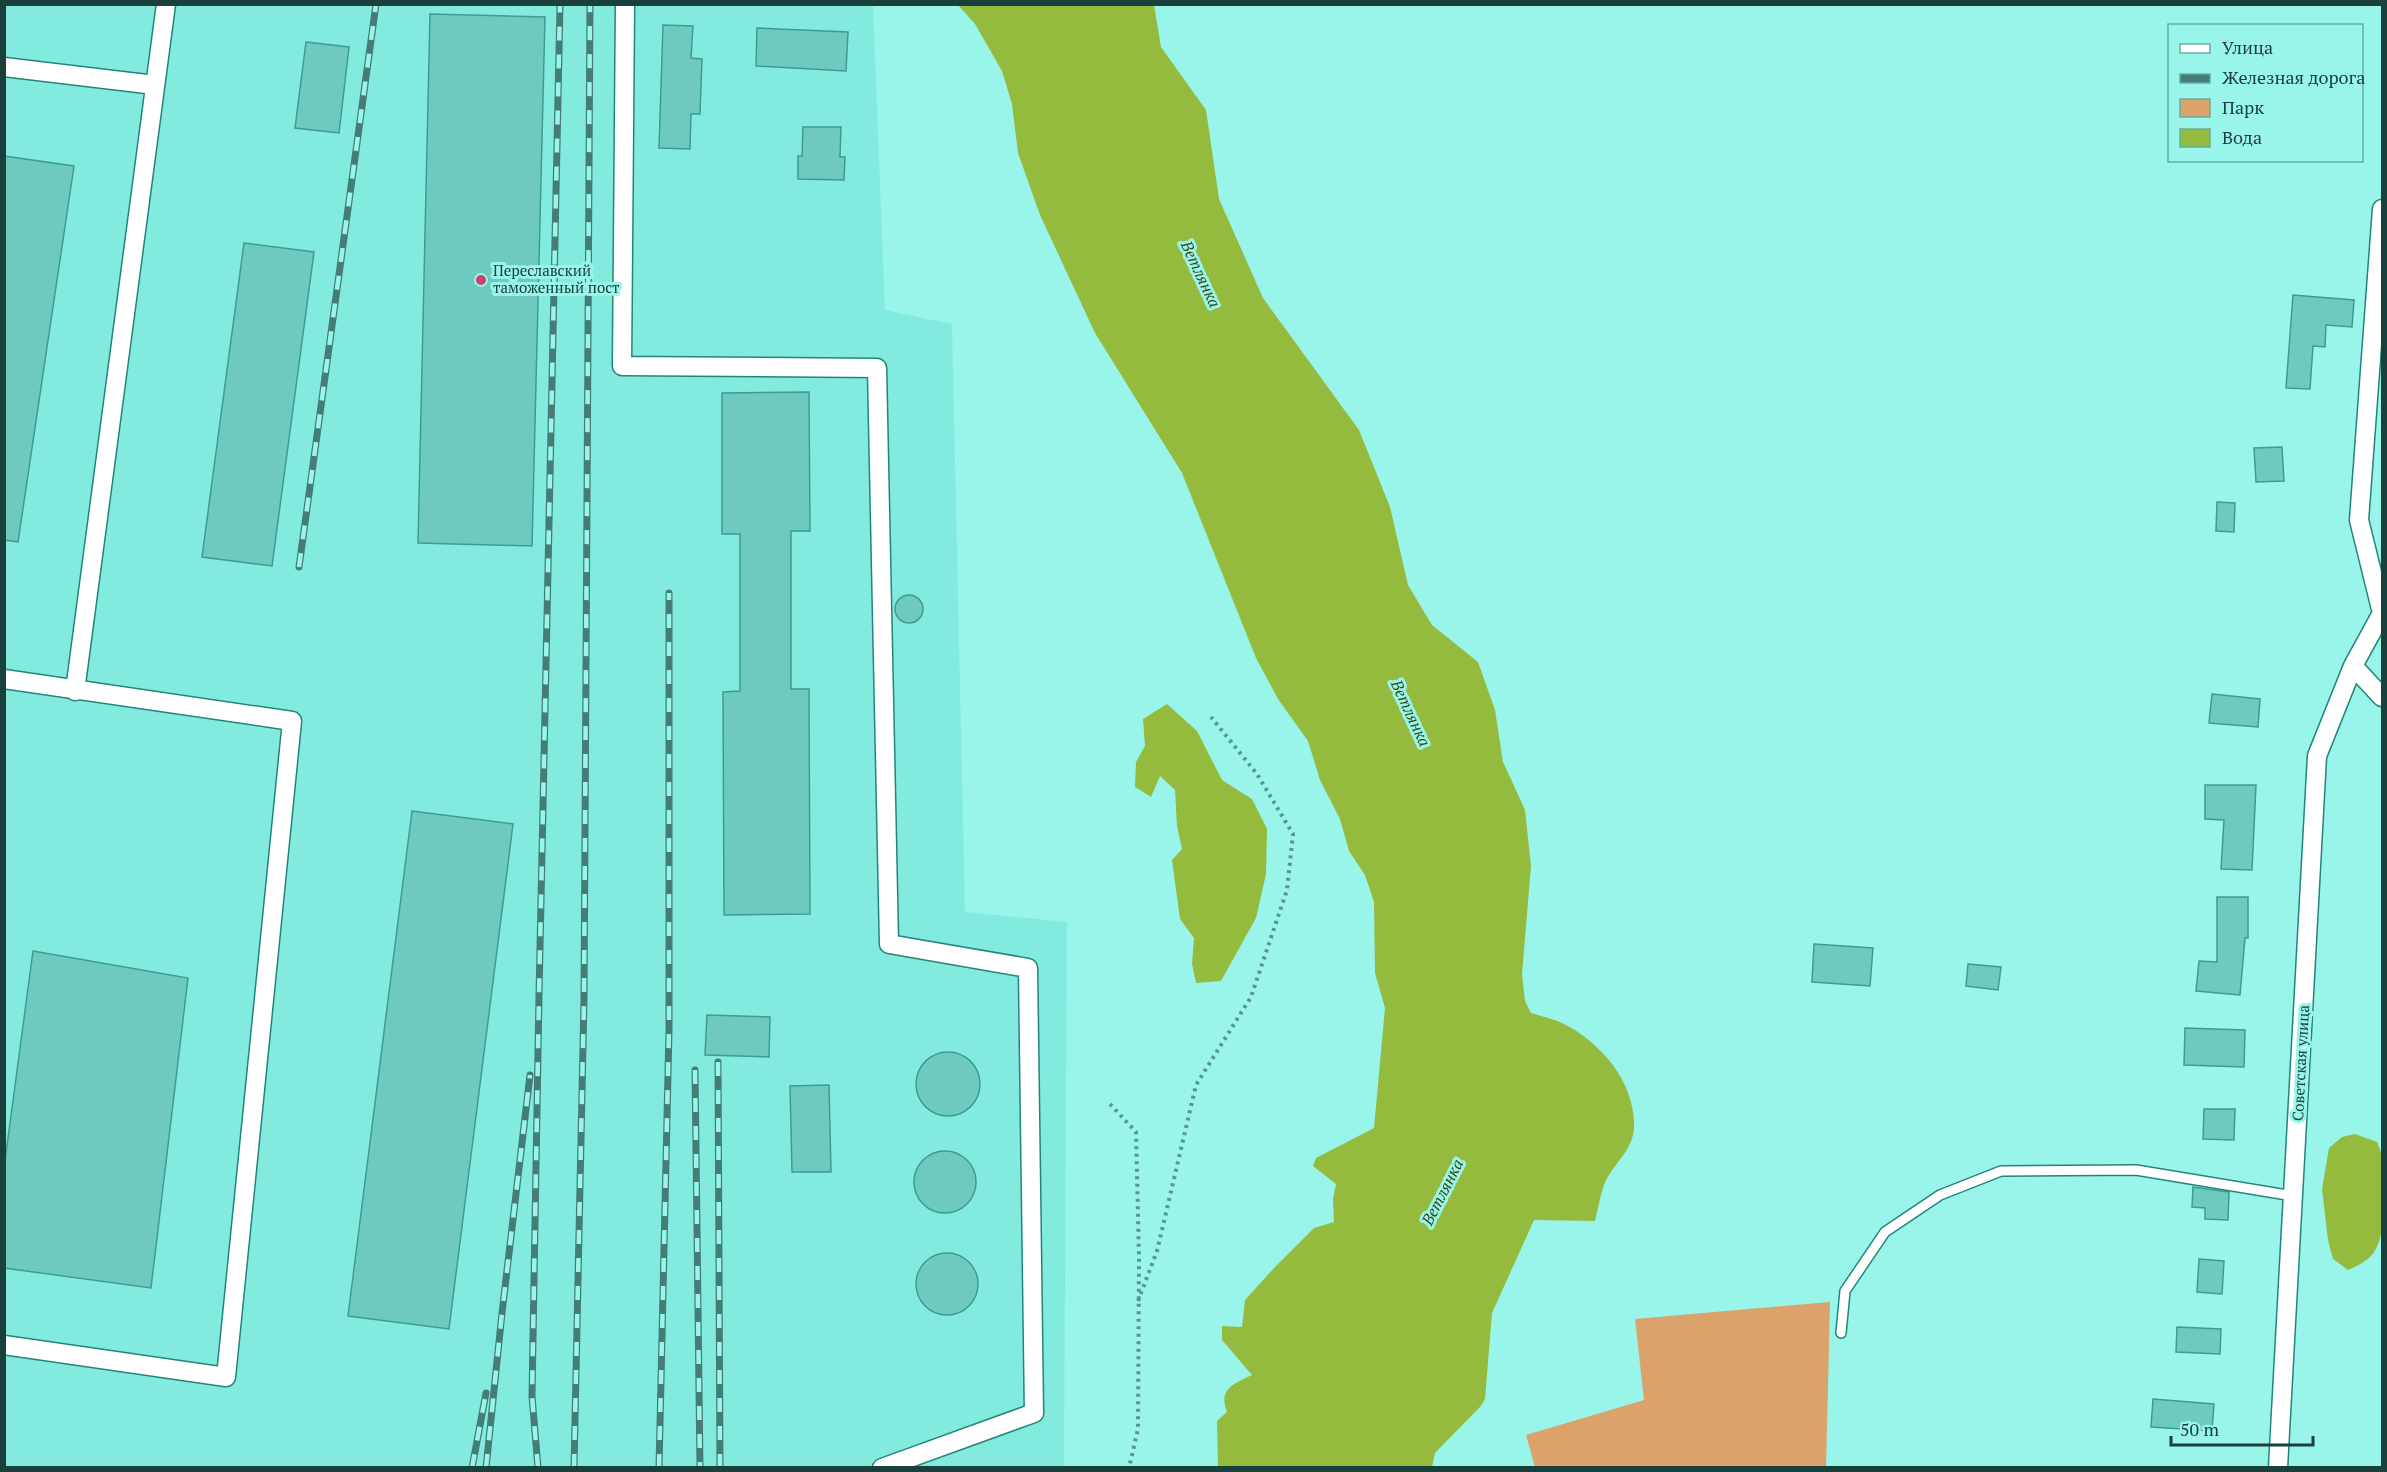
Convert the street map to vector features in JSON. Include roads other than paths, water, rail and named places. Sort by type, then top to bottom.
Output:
[{"type":"street","points":[[75,691],[166,4]]},
{"type":"street","points":[[625,4],[622,366],[877,368],[889,944],[1028,968],[1034,1413],[882,1467]]},
{"type":"street","points":[[4,67],[155,85]]},
{"type":"street","points":[[2382,209],[2359,520],[2382,614]]},
{"type":"street","name":"Советская улица","points":[[2278,1467],[2317,756],[2353,666],[2382,614]]},
{"type":"street","points":[[2353,666],[2382,697]]},
{"type":"street","points":[[4,679],[292,722],[226,1377],[4,1346]]},
{"type":"lane","points":[[1841,1333],[1845,1291],[1885,1232],[1940,1195],[2001,1171],[2136,1170],[2293,1196]]},
{"type":"water","name":"Ветлянка","points":[[958,5],[1154,5],[1161,47],[1206,110],[1219,199],[1263,298],[1359,430],[1390,507],[1408,585],[1432,625],[1478,662],[1495,710],[1503,762],[1525,810],[1531,866],[1522,974],[1525,1001],[1531,1013],[1562,1023],[1590,1041],[1613,1066],[1629,1095],[1633,1111],[1633,1136],[1626,1151],[1607,1178],[1595,1221],[1534,1220],[1492,1313],[1485,1399],[1435,1453],[1432,1467],[1218,1467],[1217,1421],[1227,1412],[1226,1392],[1234,1384],[1252,1375],[1222,1340],[1222,1326],[1242,1327],[1245,1300],[1314,1228],[1334,1222],[1333,1199],[1336,1184],[1313,1166],[1316,1158],[1374,1128],[1385,1008],[1375,973],[1374,902],[1365,875],[1349,851],[1340,819],[1320,780],[1308,741],[1278,699],[1256,658],[1182,473],[1095,333],[1040,215],[1018,153],[1012,104],[1002,71],[975,24]]},
{"type":"water","points":[[1167,704],[1197,731],[1222,780],[1252,799],[1267,829],[1266,874],[1256,918],[1221,981],[1196,983],[1192,964],[1194,938],[1180,919],[1172,860],[1182,849],[1177,826],[1175,790],[1160,776],[1151,797],[1135,787],[1136,762],[1145,746],[1143,719]]},
{"type":"water","points":[[2355,1134],[2377,1142],[2382,1155],[2382,1228],[2378,1244],[2372,1255],[2348,1270],[2333,1259],[2328,1240],[2322,1189],[2329,1148],[2342,1137]]},
{"type":"railway","points":[[299,567],[376,4]]},
{"type":"railway","points":[[538,1468],[532,1396],[560,4]]},
{"type":"railway","points":[[574,1468],[584,999],[590,4]]},
{"type":"railway","points":[[659,1468],[669,1030],[669,593]]},
{"type":"railway","points":[[718,1062],[720,1468]]},
{"type":"railway","points":[[695,1070],[700,1468]]},
{"type":"railway","points":[[486,1468],[530,1075]]},
{"type":"railway","points":[[472,1468],[486,1393]]},
{"type":"place","name":"Переславский таможенный пост","points":[[481,280]]}]
